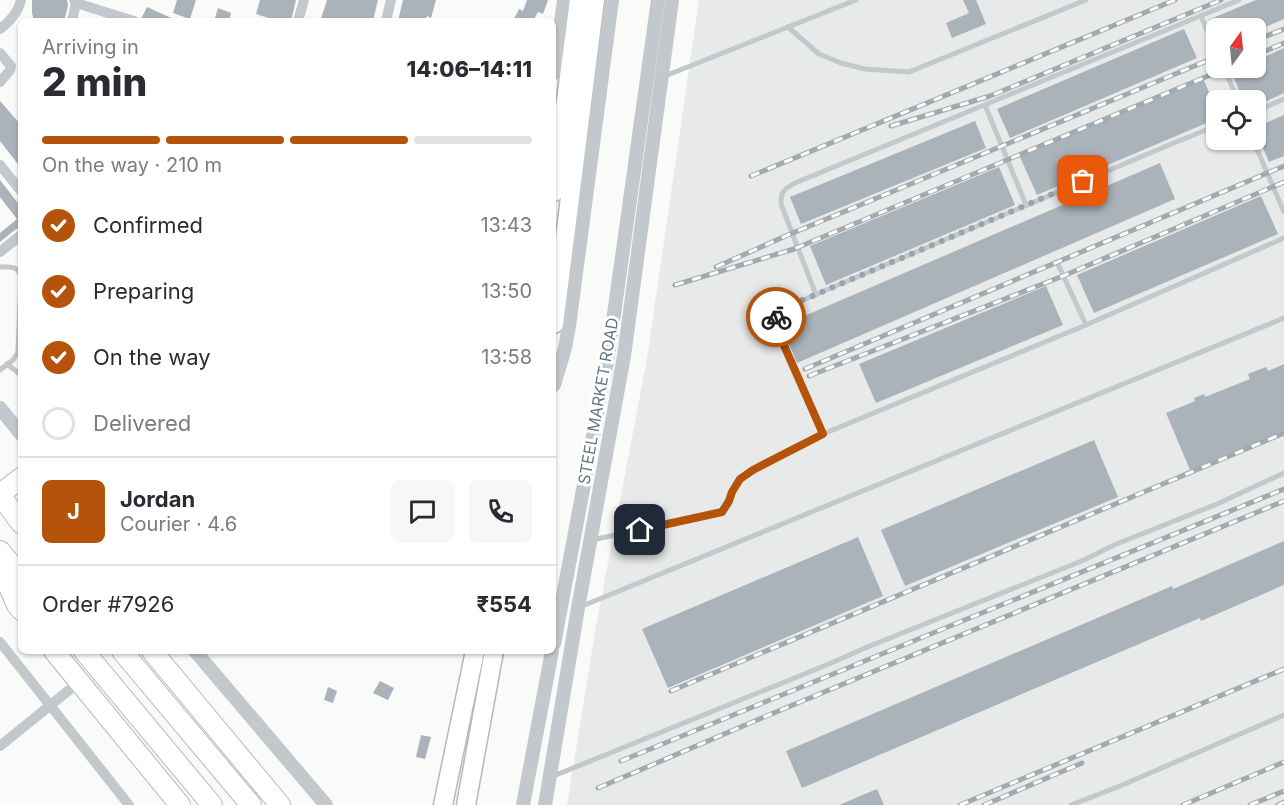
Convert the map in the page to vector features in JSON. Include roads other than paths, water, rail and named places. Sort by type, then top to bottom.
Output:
[{"type":"highway","points":[[556,177],[579,0]]},
{"type":"highway","points":[[556,308],[595,0]]},
{"type":"highway","points":[[18,480],[0,495],[18,517]]},
{"type":"highway","points":[[0,551],[18,572]]},
{"type":"highway","points":[[0,566],[18,606]]},
{"type":"highway","points":[[56,654],[180,805]]},
{"type":"highway","points":[[86,654],[212,805]]},
{"type":"highway","points":[[124,654],[251,805]]},
{"type":"highway","points":[[154,654],[280,805]]},
{"type":"highway","points":[[443,805],[474,654]]},
{"type":"highway","points":[[466,805],[493,654]]},
{"type":"street","points":[[0,29],[19,10],[21,0]]},
{"type":"street","points":[[299,18],[304,0]]},
{"type":"street","points":[[387,18],[391,0]]},
{"type":"street","points":[[556,58],[564,0]]},
{"type":"street","points":[[556,378],[567,337],[612,0]]},
{"type":"street","name":"STEEL MARKET ROAD","points":[[556,633],[608,357],[658,0]]},
{"type":"street","name":"STEEL MARKET ROAD","points":[[545,805],[624,356],[672,0]]},
{"type":"street","points":[[72,18],[75,2],[125,18]]},
{"type":"street","points":[[0,53],[11,66],[0,82]]},
{"type":"street","points":[[0,165],[18,188]]},
{"type":"street","points":[[0,252],[18,237]]},
{"type":"street","points":[[0,408],[18,430]]},
{"type":"street","points":[[0,642],[129,805]]},
{"type":"street","points":[[198,654],[326,805]]},
{"type":"street","points":[[523,805],[551,654]]},
{"type":"street","points":[[0,746],[79,682]]},
{"type":"lane","points":[[646,82],[855,0]]},
{"type":"lane","points":[[788,27],[819,54],[841,63],[866,69],[909,72],[1086,0]]},
{"type":"lane","points":[[816,295],[781,204],[784,190],[795,183],[1239,0]]},
{"type":"lane","points":[[1201,16],[1206,28]]},
{"type":"lane","points":[[1266,107],[1284,99]]},
{"type":"lane","points":[[985,105],[1026,205]]},
{"type":"lane","points":[[823,434],[775,325],[775,318],[784,308],[1206,130]]},
{"type":"lane","points":[[1257,150],[1284,212]]},
{"type":"lane","points":[[590,541],[722,512],[740,479],[823,434],[1086,325],[1284,238]]},
{"type":"lane","points":[[1057,262],[1086,325]]},
{"type":"lane","points":[[0,267],[12,267],[18,270]]},
{"type":"lane","points":[[578,608],[1284,318]]},
{"type":"lane","points":[[0,370],[16,356],[18,349]]},
{"type":"lane","points":[[7,364],[18,373]]},
{"type":"lane","points":[[550,777],[1084,560],[1113,545],[1217,504],[1284,473]]},
{"type":"lane","points":[[1071,805],[1284,715]]},
{"type":"railway","points":[[751,176],[1175,0]]},
{"type":"railway","points":[[891,126],[990,96],[1221,0]]},
{"type":"railway","points":[[1266,36],[1284,29]]},
{"type":"railway","points":[[1266,51],[1284,43]]},
{"type":"railway","points":[[716,267],[1206,61]]},
{"type":"railway","points":[[675,285],[794,249],[1206,77]]},
{"type":"railway","points":[[805,369],[1284,166]]},
{"type":"railway","points":[[809,376],[1063,276],[1284,182]]},
{"type":"railway","points":[[671,691],[1284,433]]},
{"type":"railway","points":[[621,761],[1284,489]]},
{"type":"railway","points":[[598,788],[1284,501]]},
{"type":"railway","points":[[960,805],[1284,669]]},
{"type":"railway","points":[[1183,805],[1284,762]]},
{"type":"railway","points":[[984,805],[1082,763]]},
{"type":"railway","points":[[1250,805],[1284,791]]},
{"type":"railway","points":[[1278,805],[1284,802]]}]
